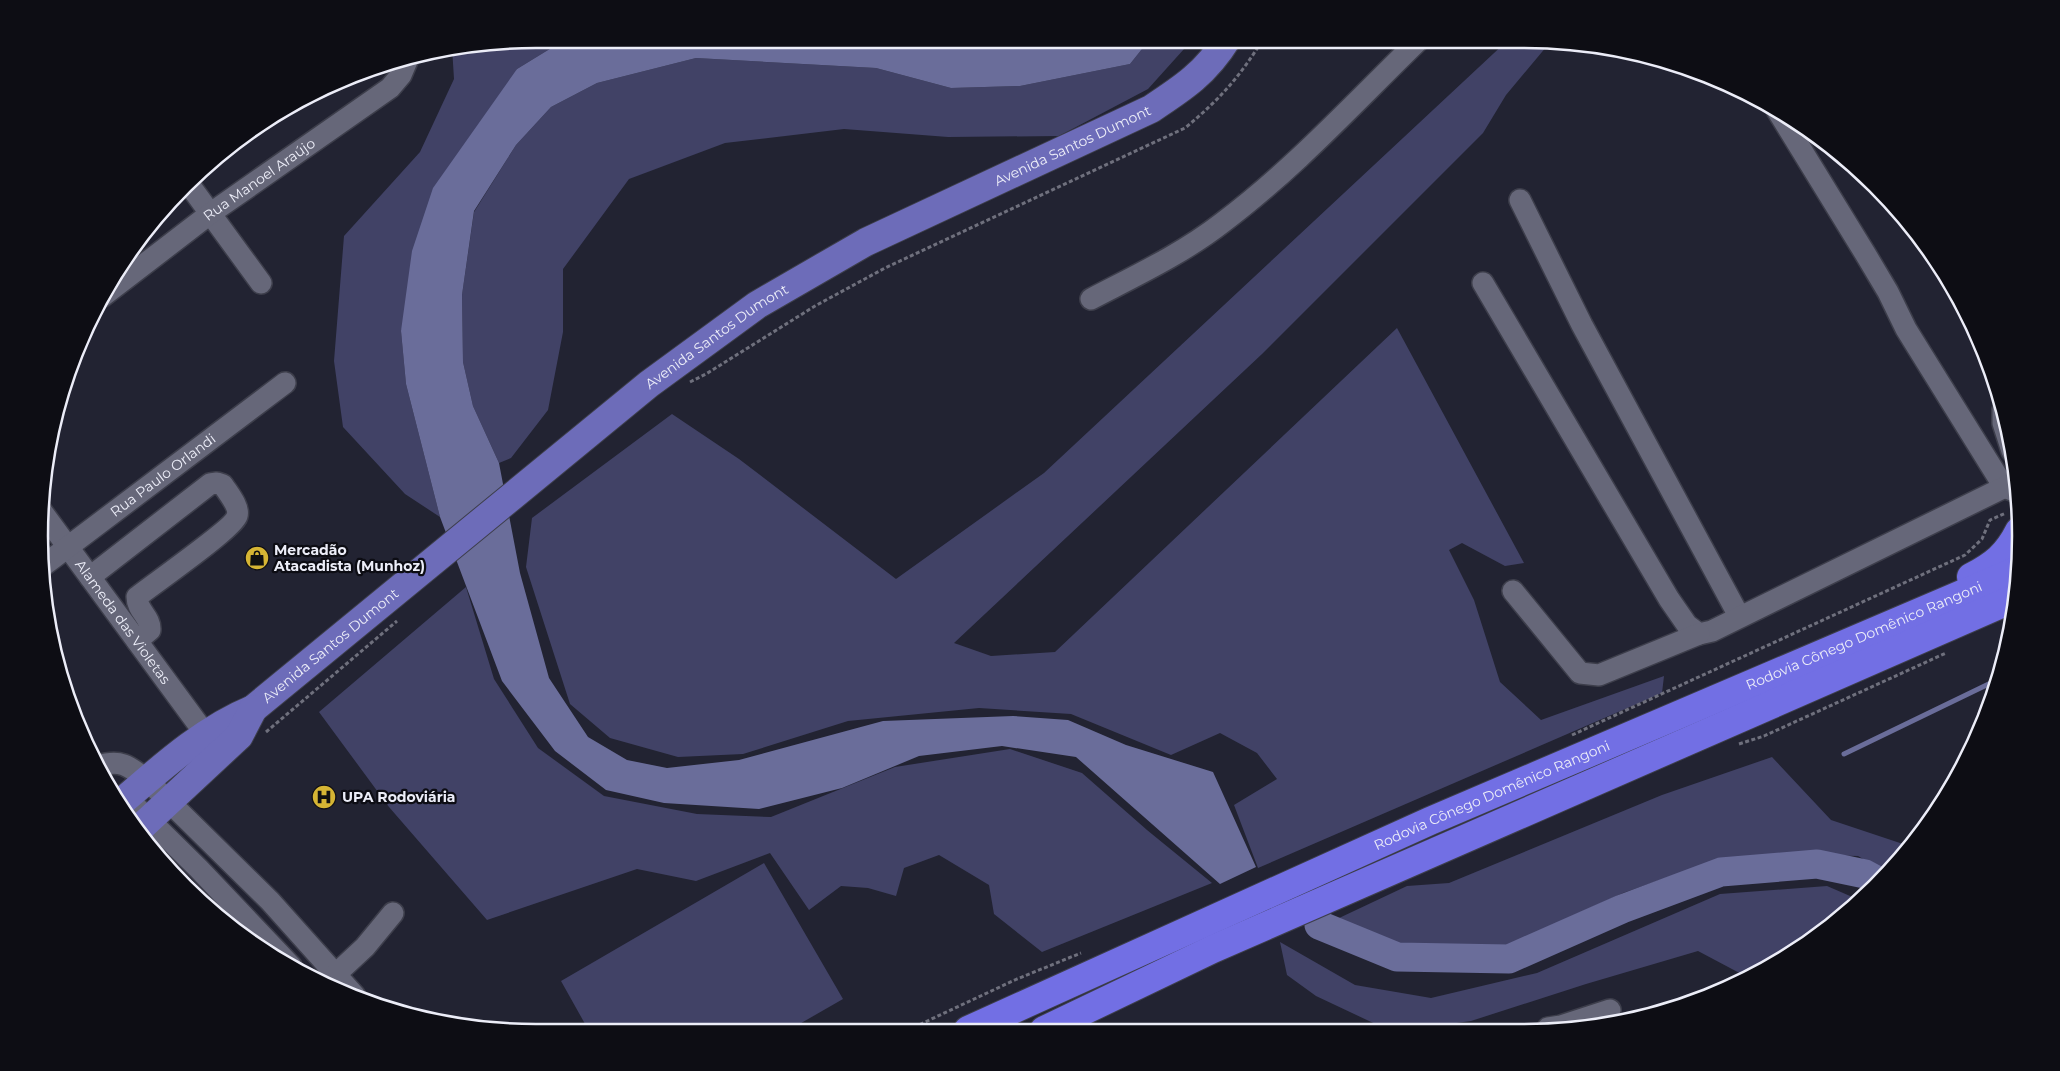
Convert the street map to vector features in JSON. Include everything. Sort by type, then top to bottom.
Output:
[{"type":"highway","points":[[1847,644],[1856,632],[1866,625],[1998,561],[2007,550],[2011,518]]},
{"type":"highway","name":"Rodovia Cônego Domênico Rangoni","points":[[981,1024],[1430,821],[2010,573]]},
{"type":"highway","name":"Rodovia Cônego Domênico Rangoni","points":[[1057,1024],[1213,949],[2008,601]]},
{"type":"main road","name":"Avenida Santos Dumont","points":[[125,799],[206,735],[230,719],[253,710],[649,384],[757,305],[866,242],[1151,109],[1192,81],[1222,47]]},
{"type":"main road","name":"Avenida Santos Dumont","points":[[152,817],[239,736],[253,710]]},
{"type":"street","points":[[1091,300],[1171,256],[1221,224],[1275,180],[1412,47]]},
{"type":"street","name":"Rua Manoel Araújo","points":[[116,286],[211,213],[390,88],[401,75],[405,65]]},
{"type":"street","points":[[1785,123],[1888,292],[1906,328],[2010,494]]},
{"type":"street","points":[[192,188],[262,283]]},
{"type":"street","points":[[1520,200],[1582,325],[1739,616]]},
{"type":"street","points":[[1483,282],[1669,599],[1687,625],[1699,634]]},
{"type":"street","name":"Rua Paulo Orlandi","points":[[49,561],[285,382]]},
{"type":"street","points":[[90,577],[210,484],[217,483],[223,485],[237,509],[238,515],[234,522],[137,597],[137,605],[150,624],[150,630],[137,641]]},
{"type":"street","points":[[1513,590],[1580,673],[1600,675],[1712,630],[1739,616],[2011,501]]},
{"type":"street","name":"Alameda das Violetas","points":[[48,520],[206,735]]},
{"type":"street","points":[[105,764],[111,762],[128,765],[147,780],[152,817],[274,947]]},
{"type":"street","points":[[128,804],[221,852],[270,901],[345,984]]},
{"type":"street","points":[[199,869],[221,852]]},
{"type":"street","points":[[249,920],[270,901]]},
{"type":"street","points":[[336,974],[365,947],[393,913]]},
{"type":"street","points":[[1580,1020],[1610,1010]]},
{"type":"path","points":[[688,383],[706,374],[816,306],[886,268],[1186,128],[1217,102],[1246,68],[1259,47]]},
{"type":"path","points":[[1568,737],[1960,557],[1982,539],[1990,520],[2011,503]]},
{"type":"path","points":[[921,1024],[1017,980],[1085,952]]},
{"type":"shaded area","points":[[553,47],[517,69],[401,331],[406,384],[440,517],[405,494],[343,427],[334,361],[344,236],[420,152],[454,79],[453,55],[504,49]]},
{"type":"shaded area","points":[[553,47],[1144,47],[1130,64],[1020,86],[951,88],[876,68],[696,58],[597,83],[551,107],[516,145],[474,211],[462,295],[463,362],[473,406],[499,463],[520,573],[549,678],[588,737],[627,760],[667,768],[739,760],[883,721],[1013,716],[1068,720],[1126,745],[1213,772],[1256,867],[1220,884],[1076,757],[1002,746],[919,756],[842,788],[759,809],[664,803],[606,790],[555,751],[502,681],[440,517],[406,384],[401,331],[412,251],[433,188],[517,69]]},
{"type":"shaded area","points":[[1144,47],[1186,47],[1148,89],[1059,136],[948,137],[844,129],[725,143],[629,179],[563,269],[563,332],[548,410],[511,458],[499,463],[473,406],[463,362],[462,295],[474,212],[516,145],[551,107],[597,83],[696,58],[876,68],[951,88],[1020,86],[1130,64]]},
{"type":"shaded area","points":[[1500,47],[1545,48],[1506,95],[1483,133],[1262,354],[954,643],[991,656],[1055,652],[1397,328],[1524,563],[1505,566],[1462,543],[1449,550],[1474,600],[1500,682],[1541,720],[1664,676],[1662,693],[1258,868],[1234,805],[1277,779],[1257,753],[1220,733],[1171,755],[1071,714],[979,708],[848,721],[743,754],[678,757],[610,738],[570,704],[526,567],[532,518],[672,414],[739,459],[896,579],[1044,473]]},
{"type":"shaded area","points":[[466,587],[494,679],[538,748],[604,796],[697,814],[771,817],[895,767],[1010,749],[1082,773],[1147,830],[1212,883],[1042,952],[994,914],[989,885],[939,855],[904,868],[896,896],[868,888],[841,886],[809,910],[770,853],[696,881],[637,869],[487,920],[389,807],[319,712]]},
{"type":"shaded area","points":[[1772,757],[1831,820],[1903,844],[1880,869],[1858,856],[1786,854],[1705,864],[1623,893],[1508,945],[1470,953],[1407,953],[1337,919],[1407,886],[1449,883],[1662,795]]},
{"type":"shaded area","points":[[764,863],[843,999],[799,1024],[585,1024],[561,981]]},
{"type":"shaded area","points":[[1827,886],[1852,897],[1822,923],[1796,941],[1740,973],[1698,951],[1471,1021],[1449,1024],[1375,1024],[1316,996],[1287,975],[1280,942],[1355,985],[1431,998],[1537,973],[1720,894]]},
{"type":"waterway","points":[[1844,754],[1990,684]]},
{"type":"waterway","points":[[1319,925],[1397,957],[1509,959],[1622,909],[1721,872],[1817,864],[1865,874],[1873,878]]},
{"type":"place","name":"Mercadão Atacadista (Munhoz)","points":[[257,558]]},
{"type":"place","name":"UPA Rodoviária","points":[[324,797]]}]
